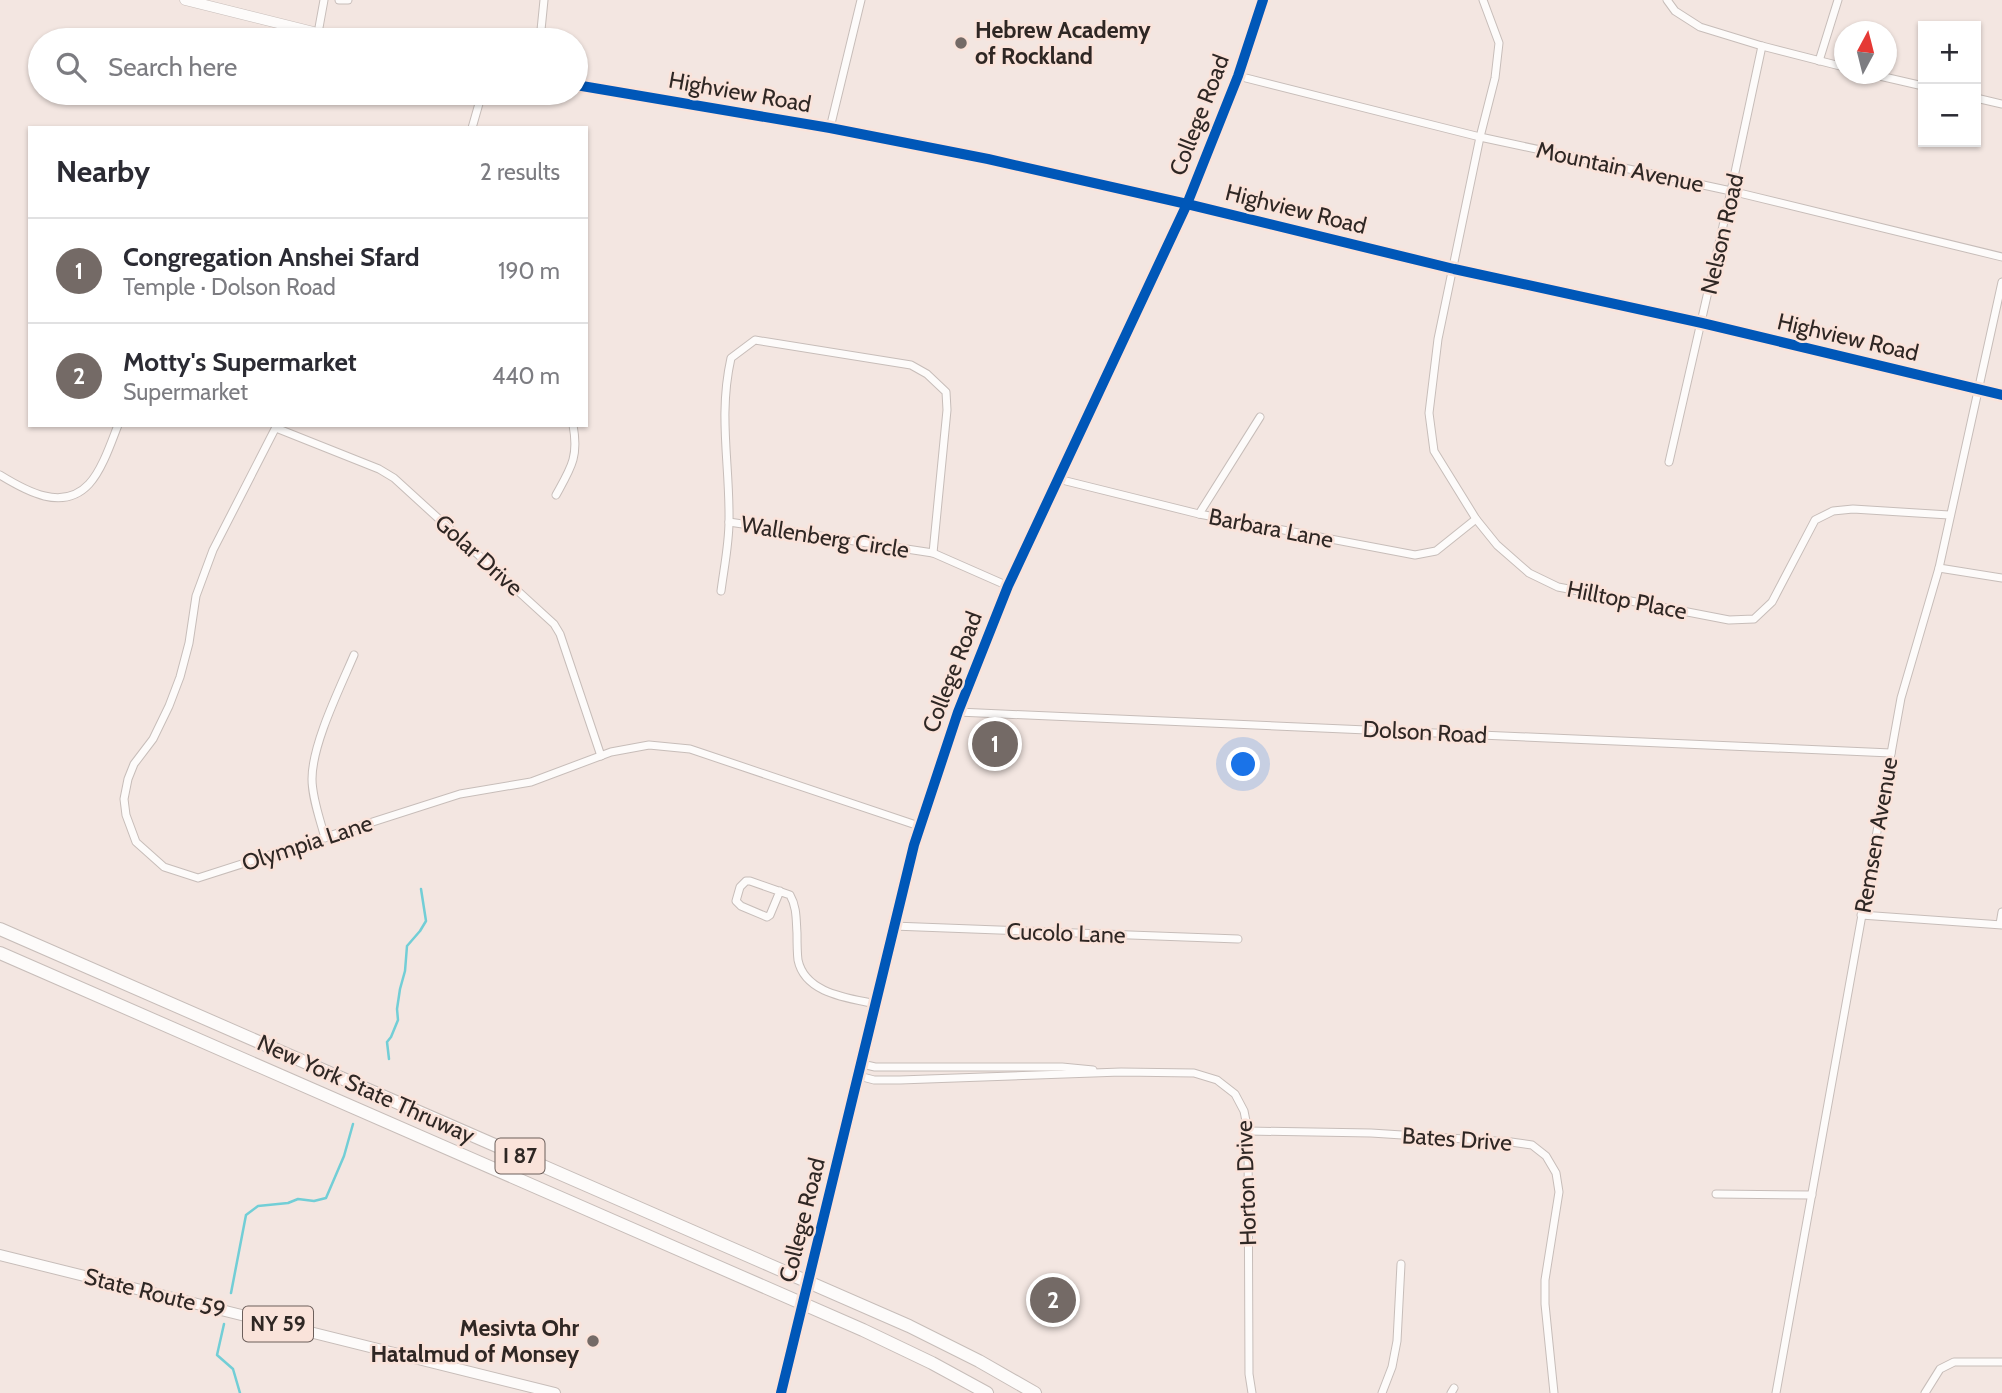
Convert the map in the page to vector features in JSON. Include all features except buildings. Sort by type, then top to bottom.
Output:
[{"type":"highway","name":"New York State Thruway","points":[[0,929],[909,1326],[1035,1393]]},
{"type":"highway","name":"New York State Thruway","points":[[0,953],[863,1330],[987,1393]]},
{"type":"main road","name":"State Route 59","points":[[0,1255],[555,1393]]},
{"type":"street","points":[[185,0],[298,28]]},
{"type":"street","points":[[319,28],[324,0]]},
{"type":"street","points":[[339,0],[348,0]]},
{"type":"street","points":[[541,28],[544,0]]},
{"type":"street","points":[[830,128],[861,0]]},
{"type":"street","name":"College Road","points":[[781,1393],[893,926],[919,827],[958,712],[1008,586],[1187,204],[1238,76],[1263,0]]},
{"type":"street","name":"Hilltop Place","points":[[1483,0],[1499,43],[1495,78],[1438,339],[1429,413],[1434,451],[1457,492],[1497,545],[1529,573],[1558,587],[1729,620],[1754,620],[1772,603],[1815,520],[1833,511],[1853,509],[1949,516]]},
{"type":"street","points":[[1667,0],[1675,10],[1700,27],[1834,65]]},
{"type":"street","points":[[1819,61],[1838,0]]},
{"type":"street","name":"Nelson Road","points":[[1669,462],[1762,46]]},
{"type":"street","name":"Mountain Avenue","points":[[1238,76],[1480,137],[1731,191],[2002,257]]},
{"type":"street","points":[[1897,80],[1918,85]]},
{"type":"street","name":"Highview Road","points":[[588,87],[830,128],[988,159],[1454,269],[1702,323],[2002,395]]},
{"type":"street","points":[[1981,99],[2002,104]]},
{"type":"street","points":[[473,126],[479,105]]},
{"type":"street","name":"Remsen Avenue","points":[[1776,1393],[1901,698],[1939,568],[2002,282]]},
{"type":"street","name":"Wallenberg Circle","points":[[933,553],[947,410],[946,393],[927,374],[911,365],[755,340],[731,358],[724,391],[729,522],[933,553],[1008,586]]},
{"type":"street","points":[[1199,514],[1261,417]]},
{"type":"street","points":[[0,475],[40,496],[59,498],[77,494],[90,483],[117,427]]},
{"type":"street","name":"Golar Drive","points":[[277,427],[379,469],[394,478],[554,624],[560,634],[601,756]]},
{"type":"street","name":"Olympia Lane","points":[[277,427],[213,550],[196,596],[189,643],[180,677],[169,706],[152,739],[134,764],[128,779],[124,799],[125,815],[136,842],[164,867],[198,878],[460,794],[531,782],[601,756],[649,745],[690,749],[919,827]]},
{"type":"street","points":[[556,495],[574,458],[576,443],[572,427]]},
{"type":"street","name":"Barbara Lane","points":[[1058,479],[1199,514],[1415,555],[1436,551],[1476,519]]},
{"type":"street","points":[[721,591],[729,522]]},
{"type":"street","points":[[1939,568],[2002,578]]},
{"type":"street","points":[[325,838],[315,801],[312,780],[314,764],[326,723],[354,655]]},
{"type":"street","name":"Dolson Road","points":[[958,712],[1891,753]]},
{"type":"street","points":[[780,891],[770,915],[766,918],[736,901],[740,887],[746,880],[780,891],[790,895],[794,904],[798,959],[807,977],[830,993],[876,1004]]},
{"type":"street","points":[[1861,915],[2001,924],[2002,912]]},
{"type":"street","name":"Cucolo Lane","points":[[893,926],[1238,939]]},
{"type":"street","name":"Horton Drive","points":[[862,1064],[875,1067],[1062,1067],[1121,1072]]},
{"type":"street","name":"Horton Drive","points":[[859,1076],[874,1080],[900,1080],[1121,1072],[1194,1073],[1217,1080],[1235,1094],[1244,1111],[1248,1131],[1249,1374],[1252,1393]]},
{"type":"street","name":"Bates Drive","points":[[1248,1131],[1371,1133],[1511,1142],[1532,1145],[1546,1156],[1556,1172],[1559,1192],[1545,1280],[1554,1393]]},
{"type":"street","points":[[1716,1194],[1812,1195]]},
{"type":"street","points":[[1382,1393],[1392,1367],[1397,1341],[1401,1264]]},
{"type":"street","points":[[1925,1393],[1940,1369],[1954,1363],[2002,1362]]},
{"type":"waterway","points":[[389,1059],[387,1042],[398,1020],[397,1009],[407,946],[426,921],[421,889]]},
{"type":"waterway","points":[[231,1293],[246,1215],[258,1206],[288,1203],[298,1199],[314,1201],[326,1198],[344,1156],[353,1124]]},
{"type":"waterway","points":[[224,1324],[217,1355],[233,1369],[240,1393]]},
{"type":"cycle path","points":[[781,1393],[914,845],[958,712],[1008,586],[1187,204],[1238,76],[1263,0]]},
{"type":"cycle path","points":[[588,87],[830,128],[988,159],[1454,269],[1702,323],[2002,395]]},
{"type":"place","name":"Hebrew Academy of Rockland","points":[[961,43]]},
{"type":"place","name":"Congregation Anshei Sfard","points":[[995,744]]},
{"type":"place","name":"Motty's Supermarket","points":[[1053,1300]]},
{"type":"place","name":"Mesivta Ohr Hatalmud of Monsey","points":[[593,1341]]}]
